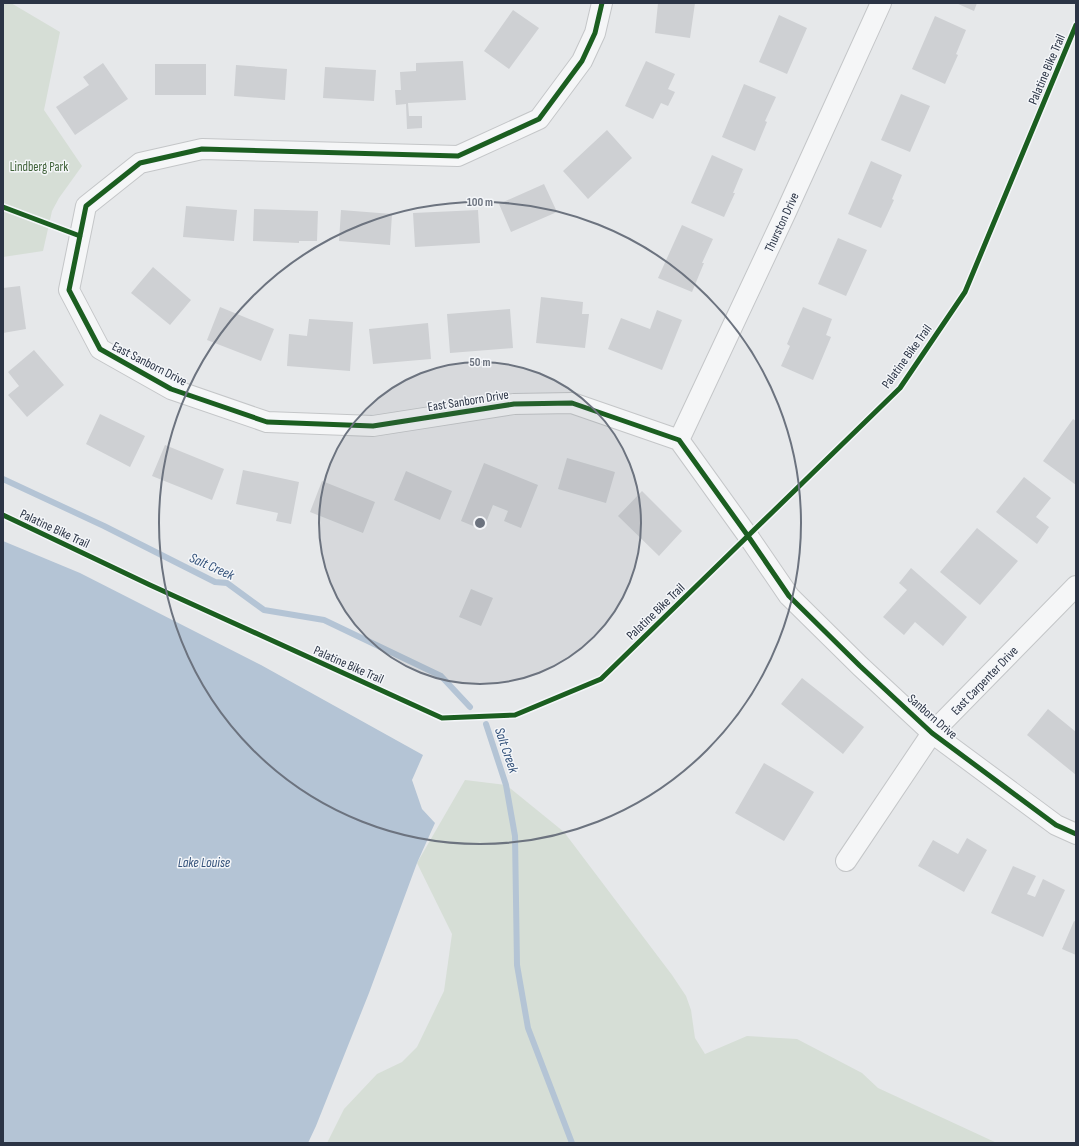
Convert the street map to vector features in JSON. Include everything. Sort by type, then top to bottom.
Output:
[{"type":"street","name":"East Sanborn Drive","points":[[602,3],[595,33],[582,61],[539,119],[458,156],[202,149],[140,164],[86,206],[69,290],[100,349],[171,388],[268,422],[373,426],[514,404],[572,403],[679,440]]},
{"type":"street","name":"Thurston Drive","points":[[679,440],[786,212],[881,3]]},
{"type":"street","name":"Sanborn Drive","points":[[679,440],[789,596],[860,666],[932,733],[1056,825],[1076,834]]},
{"type":"street","name":"East Carpenter Drive","points":[[846,861],[932,733],[1076,586]]},
{"type":"green space","name":"Lindberg Park","points":[[3,3],[11,3],[60,32],[44,110],[82,166],[59,198],[52,211],[43,251],[3,257]]},
{"type":"green space","points":[[465,780],[506,785],[564,832],[672,975],[686,996],[691,1010],[695,1038],[705,1054],[747,1036],[797,1039],[862,1073],[878,1088],[997,1143],[327,1143],[344,1109],[377,1074],[402,1062],[417,1047],[444,991],[452,934],[417,863]]},
{"type":"water","name":"Lake Louise","points":[[3,541],[80,573],[261,665],[423,755],[412,780],[422,809],[435,823],[417,863],[369,993],[308,1143],[3,1143]]},
{"type":"building","points":[[658,3],[695,3],[690,38],[655,33]]},
{"type":"building","points":[[956,3],[977,3],[974,11]]},
{"type":"building","points":[[513,10],[539,28],[509,69],[484,51]]},
{"type":"building","points":[[779,15],[807,28],[787,74],[759,62]]},
{"type":"building","points":[[935,16],[966,30],[956,54],[958,55],[945,84],[912,69]]},
{"type":"building","points":[[463,61],[466,100],[408,103],[409,116],[422,116],[422,128],[407,129],[406,104],[396,105],[395,90],[401,90],[400,72],[416,71],[416,63]]},
{"type":"building","points":[[646,61],[675,74],[668,89],[675,92],[668,106],[661,103],[653,119],[625,106]]},
{"type":"building","points":[[103,63],[128,99],[75,135],[56,107],[89,85],[83,77]]},
{"type":"building","points":[[155,64],[206,64],[206,95],[155,95]]},
{"type":"building","points":[[236,65],[287,69],[285,100],[234,96]]},
{"type":"building","points":[[325,67],[376,70],[374,101],[323,98]]},
{"type":"building","points":[[744,84],[776,97],[765,121],[767,122],[755,151],[722,137]]},
{"type":"building","points":[[901,94],[930,106],[910,152],[881,140]]},
{"type":"building","points":[[607,130],[632,158],[588,199],[563,171]]},
{"type":"building","points":[[712,155],[743,169],[733,193],[735,193],[724,217],[691,203]]},
{"type":"building","points":[[871,161],[902,175],[892,199],[894,200],[881,228],[848,214]]},
{"type":"building","points":[[544,184],[557,212],[511,232],[499,204]]},
{"type":"building","points":[[186,206],[237,210],[234,241],[183,237]]},
{"type":"building","points":[[254,209],[318,211],[317,241],[299,241],[299,243],[253,241]]},
{"type":"building","points":[[341,210],[392,214],[390,245],[339,241]]},
{"type":"building","points":[[478,210],[480,243],[415,247],[413,213]]},
{"type":"building","points":[[682,225],[713,239],[702,263],[704,263],[692,292],[658,278]]},
{"type":"building","points":[[838,238],[867,250],[846,296],[818,284]]},
{"type":"building","points":[[153,267],[191,300],[170,325],[131,293]]},
{"type":"building","points":[[20,286],[26,329],[3,333],[3,288]]},
{"type":"building","points":[[541,297],[583,302],[582,314],[589,314],[585,348],[536,343]]},
{"type":"building","points":[[220,307],[274,329],[261,361],[207,340]]},
{"type":"building","points":[[803,307],[832,319],[826,335],[831,337],[813,380],[781,366],[790,346],[787,344]]},
{"type":"building","points":[[510,309],[513,348],[450,353],[447,314]]},
{"type":"building","points":[[657,310],[682,320],[662,370],[608,349],[621,318],[650,329]]},
{"type":"building","points":[[309,319],[353,322],[350,371],[287,366],[289,334],[307,336]]},
{"type":"building","points":[[428,323],[431,359],[373,364],[369,329]]},
{"type":"building","points":[[34,350],[64,385],[27,417],[8,395],[19,386],[8,372]]},
{"type":"building","points":[[100,414],[145,436],[130,467],[86,444]]},
{"type":"building","points":[[1073,419],[1076,421],[1076,485],[1043,461]]},
{"type":"building","points":[[165,445],[224,469],[212,500],[152,476]]},
{"type":"building","points":[[567,458],[615,472],[606,503],[558,489]]},
{"type":"building","points":[[484,463],[538,485],[521,528],[504,521],[508,511],[493,505],[483,530],[461,521]]},
{"type":"building","points":[[243,470],[299,482],[291,524],[276,521],[278,513],[236,504]]},
{"type":"building","points":[[406,471],[452,491],[440,520],[394,500]]},
{"type":"building","points":[[1024,477],[1051,498],[1036,517],[1049,527],[1037,544],[996,512]]},
{"type":"building","points":[[322,481],[375,502],[363,533],[310,512]]},
{"type":"building","points":[[642,491],[682,531],[659,556],[618,516]]},
{"type":"building","points":[[977,528],[1018,561],[980,605],[940,572]]},
{"type":"building","points":[[911,568],[967,617],[943,646],[915,622],[904,635],[883,617],[907,590],[899,583]]},
{"type":"building","points":[[471,589],[493,598],[481,626],[459,617]]},
{"type":"building","points":[[802,678],[864,727],[843,754],[781,704]]},
{"type":"building","points":[[1048,709],[1076,732],[1076,775],[1027,735]]},
{"type":"building","points":[[764,763],[814,792],[784,841],[735,813]]},
{"type":"building","points":[[967,838],[987,850],[964,892],[918,866],[933,840],[958,854]]},
{"type":"building","points":[[1013,866],[1036,876],[1027,894],[1035,897],[1043,879],[1065,890],[1043,937],[991,913]]},
{"type":"building","points":[[1074,921],[1076,922],[1076,955],[1062,949]]},
{"type":"waterway","name":"Salt Creek","points":[[3,479],[104,526],[215,582],[227,583],[264,610],[324,620],[441,676],[470,707]]},
{"type":"waterway","points":[[486,724],[506,785],[515,836],[517,965],[528,1028],[572,1143]]},
{"type":"cycle path","points":[[602,3],[595,33],[582,61],[539,119],[458,156],[202,149],[140,163],[86,206],[69,290],[100,349],[171,389],[267,422],[373,426],[514,404],[572,403],[679,440],[789,596],[860,666],[932,733],[1056,825],[1076,834]]},
{"type":"cycle path","name":"Palatine Bike Trail","points":[[3,515],[150,585],[442,718],[515,715],[601,679],[900,388],[965,292],[1076,25]]},
{"type":"cycle path","points":[[3,207],[80,236]]}]
